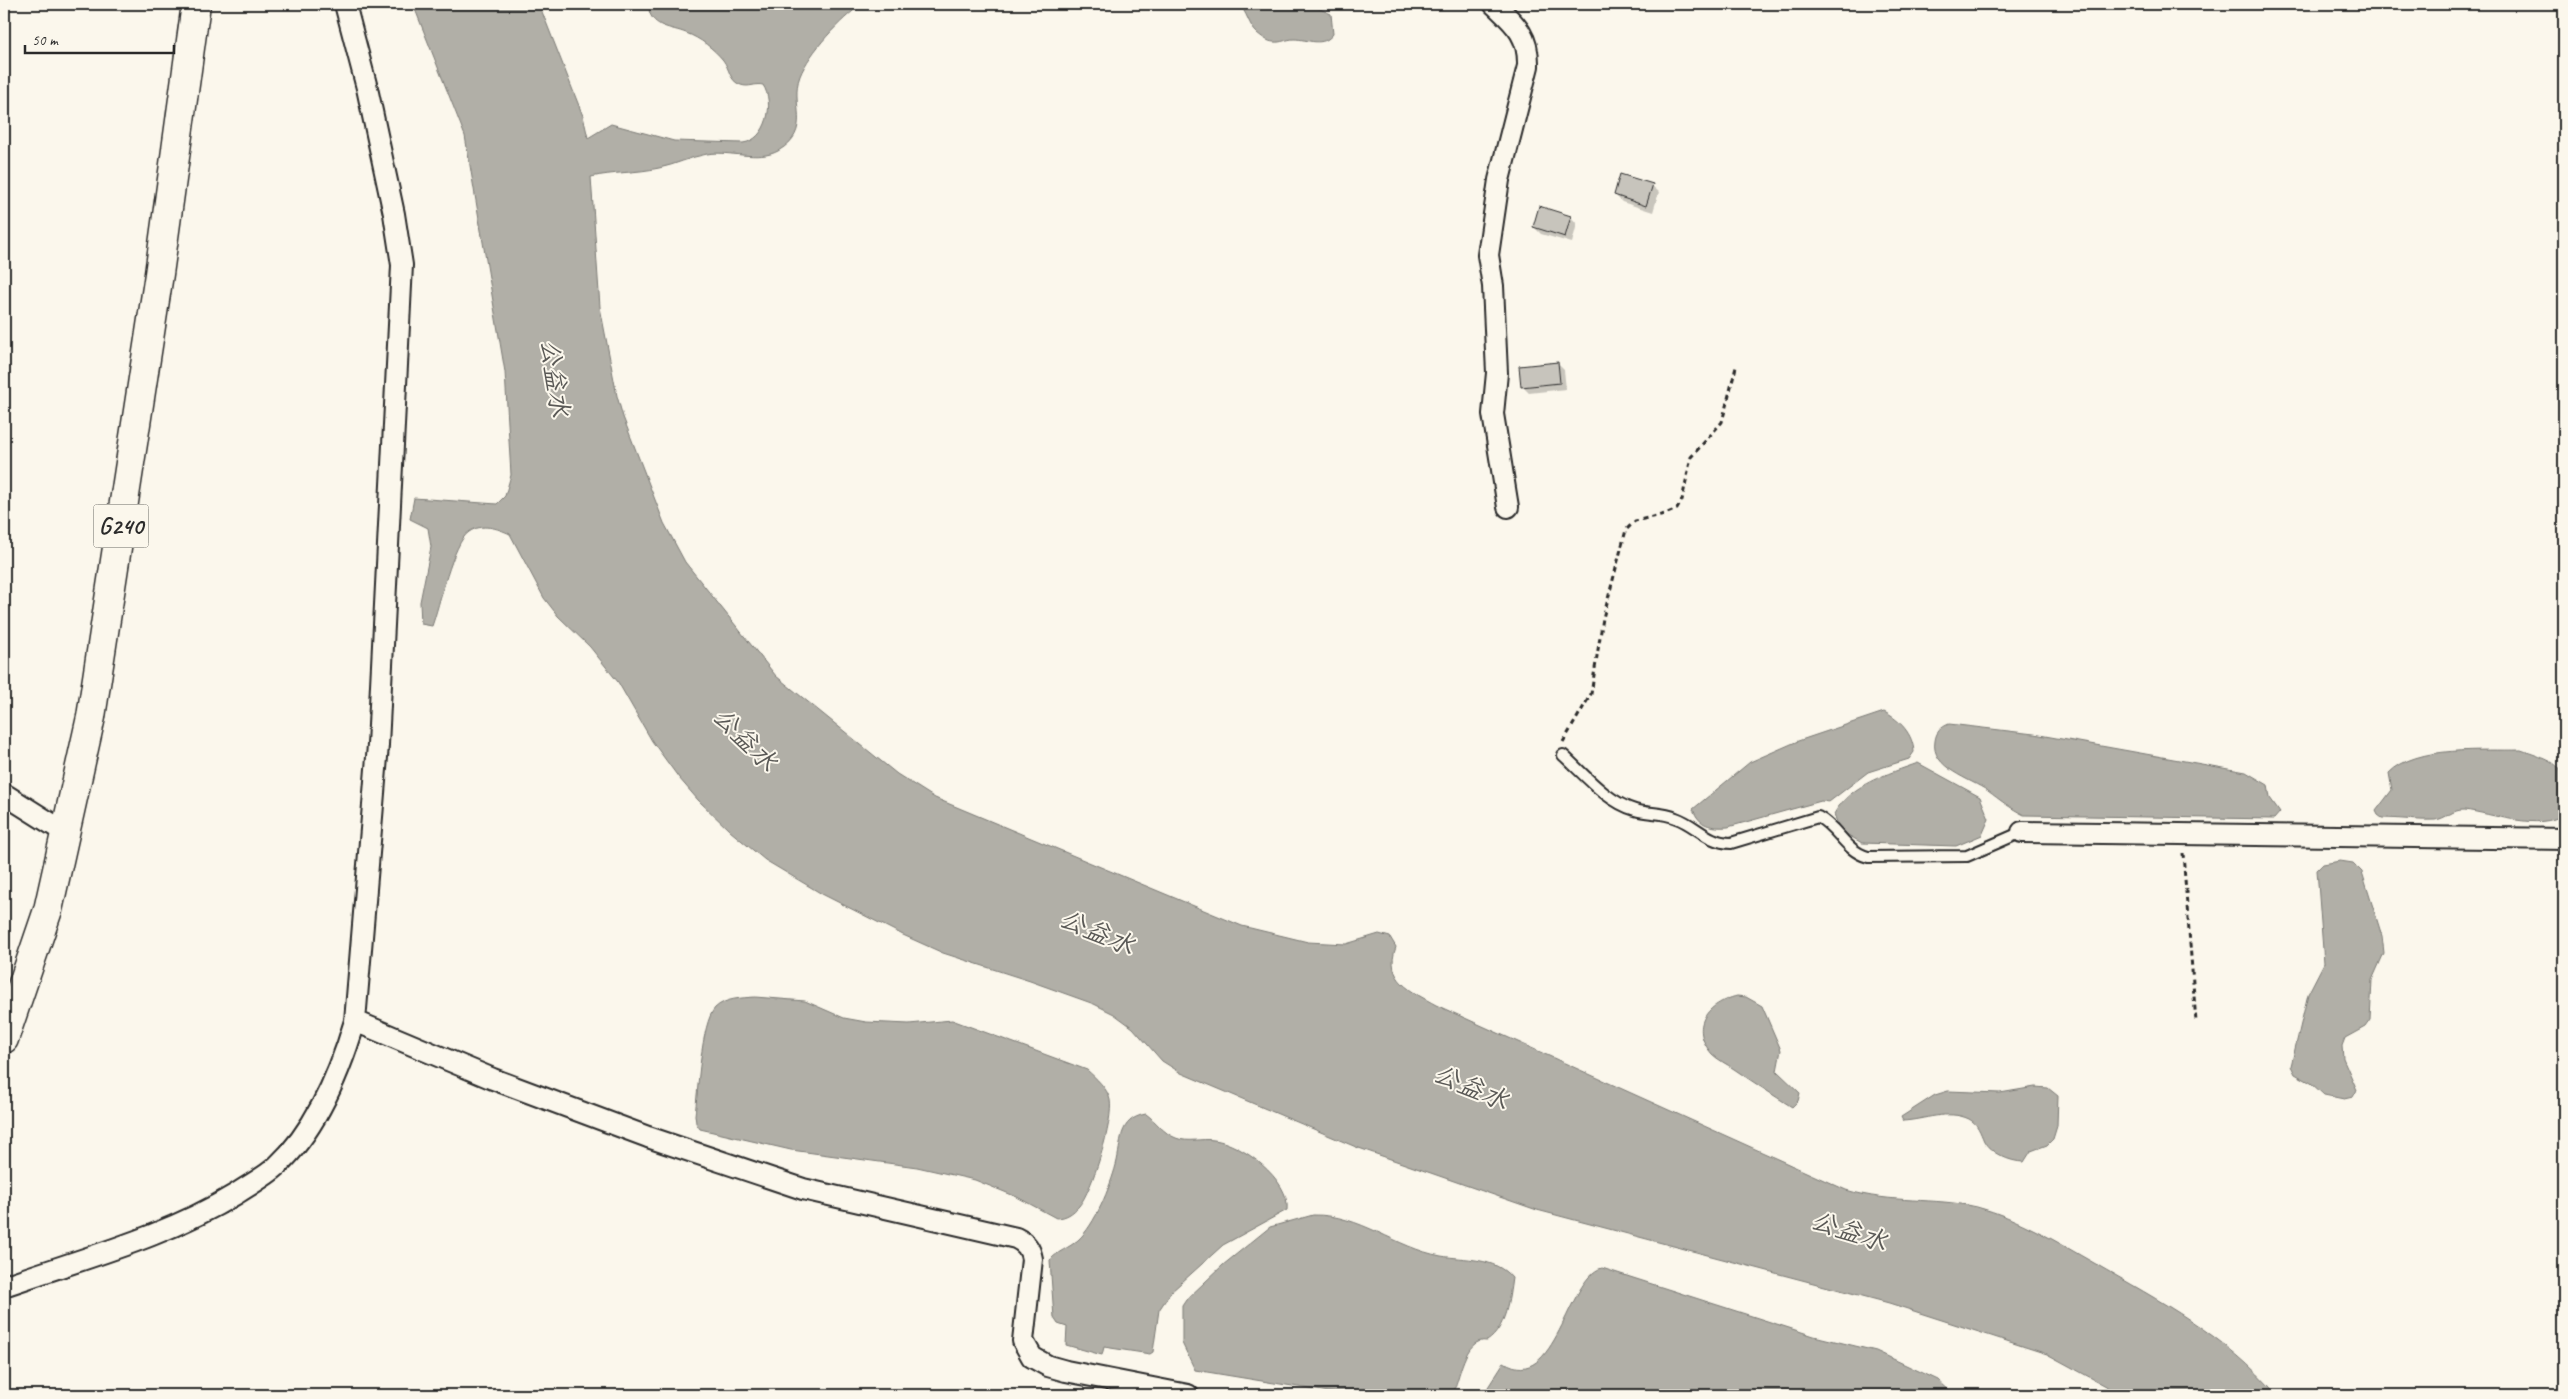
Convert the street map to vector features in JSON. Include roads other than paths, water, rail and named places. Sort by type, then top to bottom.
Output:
[{"type":"highway","name":"G240","points":[[4,1039],[48,910],[91,717],[159,274],[196,4]]},
{"type":"street","points":[[4,1286],[158,1234],[224,1201],[276,1167],[308,1128],[321,1106],[346,1051],[355,1021],[378,745],[402,265],[394,214],[367,88],[345,4]]},
{"type":"street","points":[[1494,4],[1515,24],[1528,50],[1528,66],[1499,180],[1488,255],[1493,286],[1497,373],[1493,414],[1508,507]]},
{"type":"street","points":[[4,794],[66,833]]},
{"type":"street","points":[[2022,832],[2564,838]]},
{"type":"street","points":[[355,1021],[520,1090],[648,1137],[803,1189],[1016,1238],[1024,1242],[1030,1250],[1032,1258],[1023,1341],[1032,1357],[1048,1366],[1188,1395]]},
{"type":"lane","points":[[1563,755],[1617,802],[1637,811],[1678,818],[1721,843],[1731,843],[1818,818],[1827,822],[1854,851],[1868,857],[1967,856],[2022,832]]},
{"type":"water","name":"公益水","points":[[413,4],[539,4],[583,116],[588,138],[611,124],[674,141],[743,143],[758,135],[766,120],[768,101],[763,85],[747,86],[737,83],[732,78],[723,60],[711,48],[691,35],[659,24],[651,16],[649,10],[656,4],[862,4],[827,36],[805,66],[797,87],[798,126],[789,143],[778,151],[762,156],[725,153],[707,154],[659,168],[591,177],[600,307],[617,396],[623,417],[664,523],[685,562],[776,676],[897,774],[935,798],[1242,926],[1308,942],[1346,944],[1379,934],[1390,937],[1396,947],[1393,958],[1397,976],[1409,989],[1436,1005],[1846,1190],[1896,1199],[1961,1204],[2008,1217],[2052,1239],[2192,1321],[2237,1355],[2277,1395],[2117,1395],[2106,1386],[2047,1354],[1889,1303],[1537,1210],[1356,1147],[1181,1073],[1162,1061],[1133,1028],[1114,1014],[1094,1004],[943,953],[822,894],[765,860],[730,831],[698,800],[679,778],[652,741],[618,682],[590,647],[558,616],[544,598],[510,534],[495,528],[484,527],[474,529],[463,538],[452,561],[432,626],[421,624],[420,602],[431,547],[428,528],[410,519],[414,498],[497,504],[505,496],[511,475],[505,372],[465,136]]},
{"type":"water","points":[[1239,4],[1309,4],[1331,14],[1333,34],[1325,41],[1320,42],[1294,39],[1279,42],[1270,41],[1254,30]]},
{"type":"water","points":[[1884,712],[1905,728],[1911,739],[1914,752],[1909,759],[1868,772],[1829,802],[1821,801],[1728,827],[1706,825],[1696,815],[1693,809],[1750,762],[1798,741]]},
{"type":"water","points":[[1949,724],[2034,734],[2246,772],[2268,785],[2270,798],[2280,812],[2274,819],[2024,815],[1988,791],[1953,772],[1939,759],[1935,750],[1936,735],[1939,730]]},
{"type":"water","points":[[2521,750],[2548,760],[2560,770],[2564,786],[2564,814],[2554,819],[2529,821],[2460,810],[2443,818],[2422,820],[2382,818],[2376,811],[2392,790],[2389,773],[2401,764],[2416,758],[2451,751]]},
{"type":"water","points":[[1918,763],[1980,797],[1989,819],[1982,835],[1956,846],[1862,843],[1848,835],[1838,825],[1834,814],[1850,795],[1871,781]]},
{"type":"water","points":[[2340,861],[2353,863],[2362,872],[2382,936],[2384,953],[2372,980],[2370,1020],[2365,1027],[2345,1038],[2342,1046],[2343,1058],[2357,1090],[2353,1097],[2344,1099],[2324,1095],[2311,1083],[2295,1074],[2291,1066],[2308,994],[2324,963],[2317,870],[2323,864]]},
{"type":"water","points":[[1737,996],[1746,997],[1762,1006],[1781,1050],[1777,1071],[1800,1093],[1798,1101],[1792,1107],[1717,1058],[1705,1044],[1702,1025],[1705,1017],[1717,1004]]},
{"type":"water","points":[[755,997],[805,1001],[844,1018],[866,1022],[909,1024],[952,1020],[1087,1070],[1107,1092],[1110,1100],[1110,1110],[1109,1123],[1096,1171],[1079,1206],[1072,1213],[1056,1218],[1017,1197],[975,1180],[917,1167],[791,1150],[700,1129],[696,1123],[695,1115],[703,1042],[710,1016],[715,1008],[724,1002]]},
{"type":"water","points":[[2035,1087],[2048,1088],[2058,1096],[2057,1126],[2053,1139],[2047,1145],[2031,1151],[2024,1162],[2007,1159],[1996,1153],[1984,1141],[1977,1126],[1969,1119],[1961,1116],[1944,1115],[1903,1121],[1901,1117],[1935,1095],[1948,1091],[2000,1093]]},
{"type":"water","points":[[1146,1114],[1167,1133],[1176,1138],[1185,1140],[1214,1140],[1237,1148],[1250,1156],[1273,1175],[1286,1199],[1287,1210],[1223,1245],[1171,1292],[1159,1310],[1153,1352],[1150,1354],[1104,1347],[1102,1355],[1066,1345],[1067,1327],[1058,1324],[1054,1318],[1050,1260],[1078,1240],[1090,1225],[1110,1184],[1125,1127],[1130,1121]]},
{"type":"water","points":[[1313,1215],[1330,1216],[1362,1225],[1425,1252],[1488,1263],[1505,1271],[1512,1278],[1506,1313],[1498,1329],[1487,1341],[1473,1345],[1468,1352],[1452,1395],[1347,1395],[1195,1370],[1182,1343],[1182,1306],[1186,1300],[1223,1265],[1270,1227]]},
{"type":"water","points":[[1602,1268],[1814,1336],[1876,1351],[1938,1380],[1954,1395],[1483,1395],[1504,1362],[1522,1368],[1536,1362],[1549,1349],[1579,1291],[1590,1276]]}]
